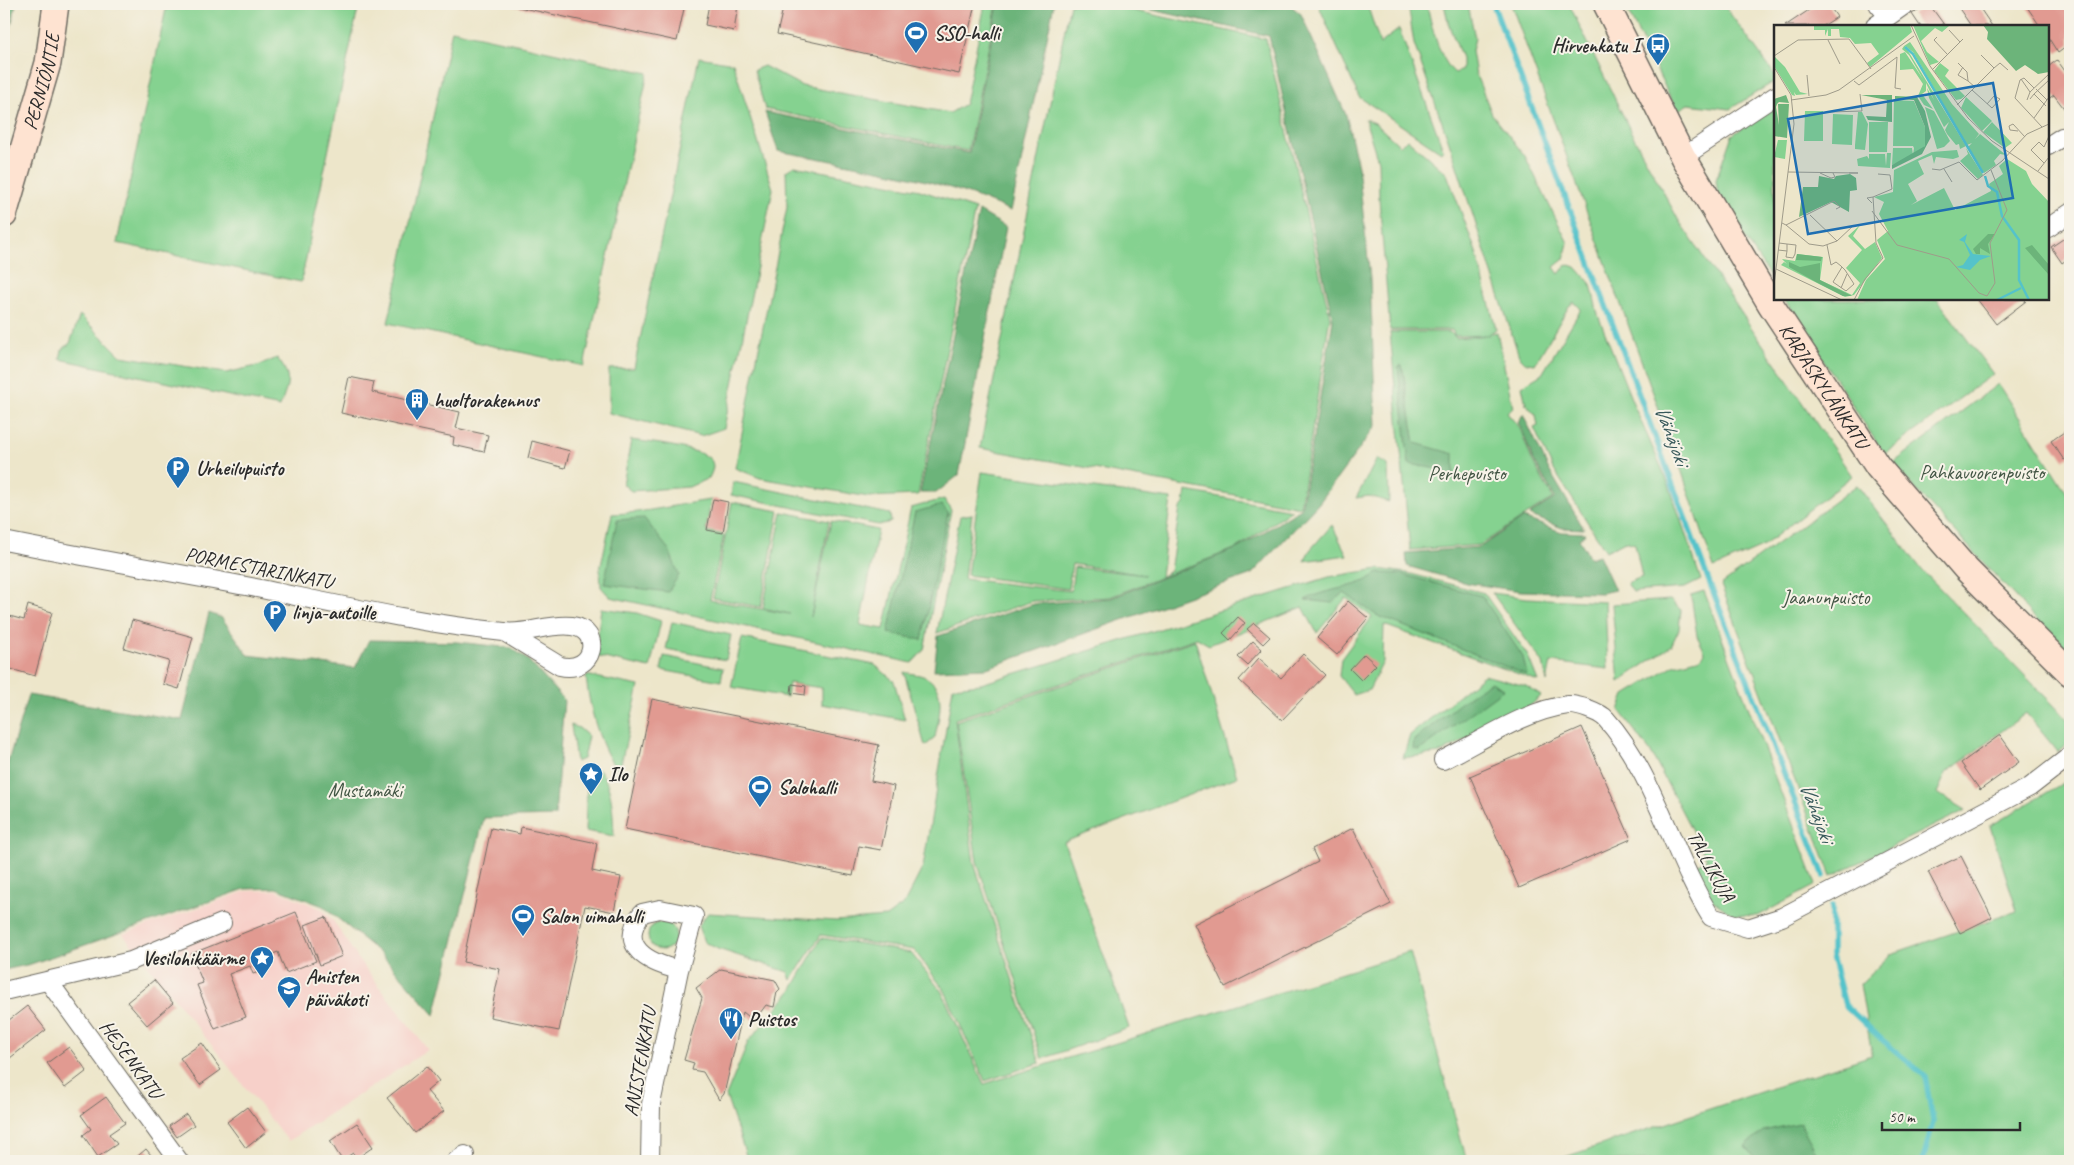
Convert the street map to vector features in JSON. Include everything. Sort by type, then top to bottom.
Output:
[{"type":"street","name":"PERNIÖNTIE","points":[[4,215],[48,63],[56,4]]},
{"type":"street","name":"KARJASKYLÄNKATU","points":[[1606,4],[1683,157],[1771,305],[1878,467],[1966,569],[2070,673]]},
{"type":"street","points":[[1880,15],[1906,4]]},
{"type":"street","points":[[1683,157],[1774,97]]},
{"type":"street","points":[[2049,145],[2062,137],[2070,136]]},
{"type":"street","points":[[2049,227],[2070,213]]},
{"type":"street","name":"PORMESTARINKATU","points":[[4,541],[350,607],[506,633]]},
{"type":"street","name":"TALLIKUJA","points":[[1443,760],[1534,713],[1569,705],[1605,718],[1637,763],[1679,858],[1711,917],[1748,928],[1782,917],[2030,788],[2070,756]]},
{"type":"street","points":[[4,992],[131,960],[222,923]]},
{"type":"street","name":"ANISTENKATU","points":[[650,1161],[651,1104],[679,970]]},
{"type":"street","name":"HESENKATU","points":[[49,982],[179,1161]]},
{"type":"shaded area","name":"Anisten päiväkoti","points":[[276,890],[322,909],[332,919],[359,960],[428,1050],[288,1141],[123,934],[246,891]]},
{"type":"green space","points":[[4,4],[16,4],[4,58]]},
{"type":"green space","points":[[167,4],[359,4],[301,282],[117,243]]},
{"type":"green space","points":[[985,4],[997,4],[968,151],[765,109],[754,70],[764,66],[802,86],[950,113],[965,104]]},
{"type":"green space","points":[[998,4],[1054,4],[1011,211],[955,189],[926,181],[778,151],[765,112],[969,153]]},
{"type":"green space","points":[[1070,4],[1103,4],[1266,39],[1330,317],[1300,507],[980,448]]},
{"type":"green space","points":[[1125,4],[1289,4],[1301,14],[1346,115],[1358,166],[1370,278],[1376,426],[1319,503],[1252,574],[987,668],[934,670],[938,636],[1034,604],[1111,598],[1238,548],[1301,509],[1333,320],[1269,36]]},
{"type":"green space","points":[[1318,4],[1367,4],[1380,44],[1399,29],[1443,149],[1441,152],[1359,97]]},
{"type":"green space","points":[[1408,4],[1427,4],[1440,51],[1444,60],[1455,73],[1462,70],[1462,58],[1449,26],[1444,4],[1468,4],[1475,38],[1472,51],[1476,75],[1492,114],[1525,156],[1568,243],[1564,259],[1554,267],[1559,274],[1567,264],[1576,267],[1591,284],[1598,315],[1632,401],[1669,485],[1701,580],[1685,588],[1633,592],[1627,583],[1642,577],[1635,544],[1625,541],[1606,551],[1552,467],[1534,428],[1538,426],[1536,415],[1526,404],[1522,386],[1542,374],[1581,309],[1574,302],[1569,306],[1535,364],[1526,363],[1519,356],[1449,142],[1414,44]]},
{"type":"green space","points":[[1511,4],[1569,4],[1632,134],[1679,221],[1852,476],[1762,547],[1714,568],[1682,472]]},
{"type":"green space","points":[[1624,4],[1723,4],[1774,74],[1774,82],[1730,109],[1688,104],[1677,111]]},
{"type":"green space","points":[[452,30],[648,73],[584,366],[388,323]]},
{"type":"green space","points":[[699,57],[733,63],[773,189],[724,428],[701,436],[609,413],[609,369],[634,368]]},
{"type":"green space","points":[[1774,107],[1774,282],[1718,196],[1716,180],[1732,135]]},
{"type":"green space","name":"Perhepuisto","points":[[1365,119],[1375,123],[1400,146],[1407,139],[1447,174],[1476,252],[1496,329],[1489,334],[1497,332],[1513,408],[1507,413],[1520,428],[1531,458],[1553,498],[1480,545],[1410,550],[1390,332],[1450,332],[1456,338],[1489,335],[1455,336],[1452,330],[1390,330],[1379,199],[1378,161]]},
{"type":"green space","points":[[794,166],[920,190],[975,209],[918,495],[869,497],[760,478],[735,468],[787,207],[786,171]]},
{"type":"green space","points":[[979,211],[1006,227],[959,475],[936,493],[920,493]]},
{"type":"green space","name":"Pahkavuorenpuisto","points":[[1785,300],[1938,300],[1993,374],[1884,454]]},
{"type":"green space","points":[[80,315],[121,356],[226,373],[261,365],[277,358],[285,371],[288,381],[280,407],[60,359],[62,350],[70,343]]},
{"type":"green space","points":[[1402,365],[1415,443],[1454,454],[1454,481],[1443,470],[1409,464],[1398,367]]},
{"type":"green space","name":"Pahkavuorenpuisto","points":[[1998,384],[2070,498],[2070,656],[1892,464]]},
{"type":"green space","points":[[1523,414],[1549,470],[1584,529],[1562,528],[1529,515],[1555,498],[1532,457],[1518,423]]},
{"type":"green space","points":[[631,440],[673,446],[697,452],[711,460],[713,467],[711,474],[709,478],[689,487],[631,491],[623,484]]},
{"type":"green space","points":[[1377,459],[1388,465],[1389,502],[1369,496],[1356,498]]},
{"type":"green space","points":[[982,472],[1171,499],[1161,577],[1170,571],[1180,508],[1184,504],[1186,491],[1292,510],[1237,548],[1110,597],[1033,601],[937,633],[960,516],[972,514],[964,579],[1071,591],[1074,567],[1145,575],[1072,564],[1068,589],[967,575]]},
{"type":"green space","points":[[733,482],[890,514],[891,522],[878,525],[731,495]]},
{"type":"green space","name":"Jaanunpuisto","points":[[1857,485],[1922,570],[2070,722],[2070,742],[2058,752],[2026,713],[1946,773],[1937,793],[1966,810],[1831,876],[1721,585]]},
{"type":"green space","points":[[944,499],[951,510],[924,650],[912,663],[610,597],[601,587],[600,570],[612,514],[637,512],[711,500],[706,531],[724,535],[710,600],[790,614],[763,608],[782,512],[829,521],[811,617],[831,521],[878,530],[860,625],[884,629],[911,508]]},
{"type":"green space","points":[[732,502],[779,511],[761,607],[713,598]]},
{"type":"green space","points":[[942,505],[948,513],[922,640],[888,633],[915,512]]},
{"type":"green space","points":[[644,518],[669,550],[679,575],[668,592],[604,584],[617,520]]},
{"type":"green space","points":[[1523,518],[1562,532],[1586,533],[1579,539],[1590,558],[1599,555],[1615,590],[1601,593],[1521,591],[1466,583],[1407,566],[1406,553],[1480,547]]},
{"type":"green space","points":[[1332,525],[1347,555],[1304,561],[1310,550]]},
{"type":"green space","points":[[1378,569],[1407,573],[1484,593],[1528,656],[1538,681],[1384,625],[1383,662],[1369,690],[1354,695],[1339,676],[1341,659],[1372,617],[1346,598],[1317,633],[1303,607],[1209,645],[1197,638],[955,719],[974,863],[1040,1063],[985,1081],[945,991],[914,950],[821,935],[791,980],[788,972],[718,949],[704,942],[698,926],[708,913],[836,921],[886,917],[904,904],[923,867],[953,687],[981,684],[1329,577]]},
{"type":"green space","points":[[1378,573],[1401,574],[1482,596],[1523,657],[1527,675],[1376,615],[1344,593],[1332,603],[1305,600],[1324,592],[1360,583]]},
{"type":"green space","points":[[1704,591],[1816,885],[1758,916],[1733,915],[1712,900],[1695,866],[1707,859],[1650,751],[1619,710],[1625,695],[1674,665],[1701,658],[1705,652],[1697,636],[1691,595]]},
{"type":"green space","points":[[1492,593],[1527,598],[1605,602],[1608,669],[1551,662],[1547,682],[1543,663]]},
{"type":"green space","points":[[1670,600],[1681,610],[1679,629],[1671,646],[1619,682],[1612,604]]},
{"type":"green space","points":[[601,608],[637,613],[661,621],[650,668],[595,656]]},
{"type":"green space","name":"Mustamäki","points":[[209,613],[222,618],[248,655],[355,668],[369,640],[457,642],[512,648],[529,661],[564,700],[555,816],[484,818],[435,1015],[381,954],[323,906],[276,888],[245,889],[31,964],[4,970],[4,775],[28,695],[182,720]]},
{"type":"green space","points":[[672,622],[731,635],[726,660],[666,649]]},
{"type":"green space","points":[[742,638],[875,665],[894,681],[905,720],[822,704],[822,688],[789,683],[787,697],[731,687]]},
{"type":"green space","points":[[1195,640],[1237,777],[1064,842],[1129,1028],[1042,1059],[977,862],[956,721]]},
{"type":"green space","points":[[664,656],[723,668],[721,681],[661,670]]},
{"type":"green space","points":[[904,672],[925,677],[933,683],[940,697],[935,738],[925,746]]},
{"type":"green space","points":[[586,675],[639,686],[619,772],[606,752],[596,726],[589,699]]},
{"type":"green space","points":[[1484,675],[1526,686],[1541,696],[1530,706],[1440,753],[1403,758],[1410,735]]},
{"type":"green space","points":[[1491,682],[1504,689],[1420,750],[1413,749],[1414,740],[1468,697]]},
{"type":"green space","points":[[571,725],[579,728],[588,736],[583,759],[576,762]]},
{"type":"green space","points":[[599,769],[610,792],[614,836],[585,831],[587,782]]},
{"type":"green space","points":[[2070,779],[2070,1161],[1553,1161],[1872,1055],[1860,984],[1891,954],[2017,911],[1990,826]]},
{"type":"green space","points":[[662,922],[672,926],[676,936],[672,946],[662,950],[652,946],[648,936],[652,926]]},
{"type":"green space","points":[[821,938],[911,953],[942,992],[984,1084],[1410,952],[1467,1161],[748,1161],[726,1096],[748,1042],[791,991]]},
{"type":"green space","points":[[1800,1123],[1821,1161],[1758,1161],[1745,1147],[1763,1131]]},
{"type":"building","points":[[504,4],[685,4],[677,41]]},
{"type":"building","points":[[709,4],[738,5],[734,31],[705,25]]},
{"type":"building","name":"SSO-halli","points":[[784,4],[975,4],[959,74],[777,34]]},
{"type":"building","points":[[1818,4],[1828,4],[1837,17],[1825,25],[1786,25]]},
{"type":"building","points":[[1929,4],[1944,25],[1919,25],[1912,14]]},
{"type":"building","points":[[1956,4],[1977,4],[1991,25],[1970,25]]},
{"type":"building","points":[[2025,4],[2067,4],[2070,8],[2070,44],[2058,53],[2049,39],[2049,25],[2039,25]]},
{"type":"building","points":[[2057,60],[2070,78],[2070,108],[2066,111],[2054,95],[2049,98],[2049,66]]},
{"type":"building","points":[[2066,237],[2070,244],[2070,257],[2062,263],[2051,247]]},
{"type":"building","points":[[1978,300],[2026,301],[1996,324]]},
{"type":"building","name":"huoltorakennus","points":[[349,377],[374,382],[372,392],[460,412],[456,428],[488,435],[484,452],[453,445],[454,437],[341,413]]},
{"type":"building","points":[[2070,428],[2070,456],[2064,460],[2051,441]]},
{"type":"building","name":"huoltorakennus","points":[[532,441],[570,451],[565,468],[528,458]]},
{"type":"building","points":[[713,499],[728,502],[723,533],[707,530]]},
{"type":"building","points":[[1348,601],[1368,618],[1337,655],[1317,638]]},
{"type":"building","points":[[28,605],[52,612],[35,676],[4,667],[7,655],[4,654],[6,615],[24,620]]},
{"type":"building","points":[[1238,617],[1245,623],[1230,640],[1223,633]]},
{"type":"building","points":[[132,620],[193,637],[179,689],[163,684],[169,661],[124,648]]},
{"type":"building","points":[[1254,623],[1270,637],[1263,644],[1247,629]]},
{"type":"building","points":[[1253,641],[1262,649],[1247,665],[1238,657]]},
{"type":"building","points":[[1303,654],[1325,675],[1282,720],[1239,680],[1259,658],[1281,678]]},
{"type":"building","points":[[1364,654],[1376,665],[1361,680],[1350,669]]},
{"type":"building","points":[[792,684],[806,686],[805,695],[791,693]]},
{"type":"building","name":"Salohalli","points":[[652,699],[879,745],[871,781],[894,786],[881,850],[859,846],[853,876],[625,829]]},
{"type":"building","points":[[1582,727],[1631,839],[1519,888],[1470,776]]},
{"type":"building","points":[[2000,735],[2019,762],[1980,790],[1961,763]]},
{"type":"building","name":"Salon uimahalli","points":[[521,827],[597,843],[592,871],[621,877],[614,912],[585,906],[559,1031],[490,1017],[500,969],[463,962],[491,828],[520,834]]},
{"type":"building","points":[[1353,828],[1391,904],[1225,987],[1194,924],[1318,862],[1312,849]]},
{"type":"building","points":[[1961,856],[1992,917],[1960,933],[1928,872]]},
{"type":"building","name":"Anisten päiväkoti","points":[[296,912],[316,961],[286,973],[278,952],[260,959],[265,970],[253,974],[250,966],[229,974],[246,1017],[215,1029],[197,985],[203,983],[191,954]]},
{"type":"building","points":[[326,917],[342,956],[320,965],[305,925]]},
{"type":"building","points":[[721,969],[775,980],[780,989],[777,992],[774,1007],[766,1005],[754,1021],[743,1012],[724,1094],[719,1100],[703,1072],[692,1070],[694,1063],[684,1060],[702,998],[696,988]]},
{"type":"building","points":[[154,980],[173,1003],[147,1025],[127,1002]]},
{"type":"building","points":[[27,1006],[46,1030],[10,1058],[4,1050],[4,1024]]},
{"type":"building","points":[[202,1043],[221,1070],[200,1085],[180,1058]]},
{"type":"building","points":[[69,1047],[87,1071],[65,1088],[47,1063]]},
{"type":"building","points":[[427,1066],[439,1081],[427,1091],[444,1111],[415,1133],[387,1098]]},
{"type":"building","points":[[106,1097],[125,1123],[109,1134],[117,1144],[98,1157],[83,1135],[91,1129],[81,1115]]},
{"type":"building","points":[[247,1107],[266,1132],[246,1148],[227,1122]]},
{"type":"building","points":[[186,1114],[194,1125],[177,1137],[169,1126]]},
{"type":"building","points":[[357,1123],[373,1147],[356,1159],[353,1153],[342,1160],[330,1141]]},
{"type":"building","points":[[146,1149],[156,1161],[132,1161]]},
{"type":"waterway","name":"Vähäjoki","points":[[1493,4],[1707,576],[1824,876]]},
{"type":"waterway","name":"Vähäjoki","points":[[1832,906],[1832,956],[1845,1005],[1925,1076],[1933,1121],[1923,1161]]},
{"type":"place","name":"SSO-halli","points":[[916,54]]},
{"type":"place","name":"Hirvenkatu I","points":[[1658,66]]},
{"type":"place","name":"huoltorakennus","points":[[417,421]]},
{"type":"place","name":"Urheilupuisto","points":[[178,489]]},
{"type":"place","name":"linja-autoille","points":[[275,633]]},
{"type":"place","name":"Ilo","points":[[591,795]]},
{"type":"place","name":"Salohalli","points":[[760,808]]},
{"type":"place","name":"Salon uimahalli","points":[[523,937]]},
{"type":"place","name":"Vesilohikäärme","points":[[262,979]]},
{"type":"place","name":"Anisten päiväkoti","points":[[289,1009]]},
{"type":"place","name":"Puistos","points":[[731,1040]]}]
